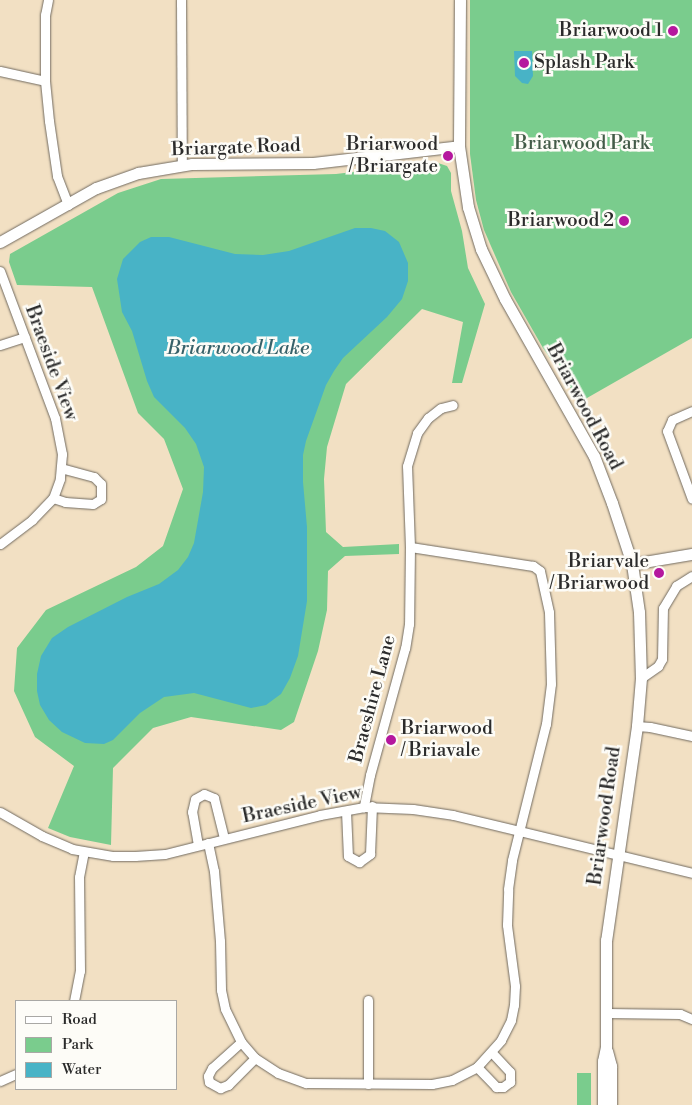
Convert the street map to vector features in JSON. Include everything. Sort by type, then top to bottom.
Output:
[{"type":"street","points":[[48,0],[45,15],[45,80],[57,176],[68,205]]},
{"type":"street","points":[[181,0],[182,165]]},
{"type":"street","name":"Briarwood Road","points":[[460,0],[459,146],[468,207],[481,249],[505,299],[594,456],[632,564],[640,612],[641,678],[606,940],[607,1013],[606,1047],[603,1060],[603,1105]]},
{"type":"street","points":[[0,71],[45,80]]},
{"type":"street","name":"Briargate Road","points":[[0,242],[113,180],[182,165],[313,163],[459,146]]},
{"type":"street","name":"Braeside View","points":[[0,271],[55,418],[62,454],[61,468],[53,498],[32,520],[0,544]]},
{"type":"street","points":[[0,345],[25,337]]},
{"type":"street","name":"Braeshire Lane","points":[[346,811],[348,856],[359,862],[370,854],[368,806],[370,775],[405,648],[409,624],[410,547],[407,474],[417,434],[428,418],[441,408],[453,405]]},
{"type":"street","points":[[692,411],[672,420],[667,431],[692,499]]},
{"type":"street","points":[[53,498],[65,502],[93,504],[101,499],[101,484],[94,477],[61,468]]},
{"type":"street","points":[[208,843],[214,871],[220,941],[221,990],[225,1009],[241,1042],[255,1058],[278,1073],[306,1084],[432,1084],[452,1080],[478,1067],[492,1053],[508,1026],[514,1005],[515,986],[507,925],[508,889],[519,831],[546,724],[551,684],[549,612],[540,572],[533,566],[410,547]]},
{"type":"street","points":[[632,564],[692,554]]},
{"type":"street","points":[[641,678],[658,666],[662,659],[663,608],[676,586],[692,576]]},
{"type":"street","points":[[636,726],[650,726],[692,736]]},
{"type":"street","points":[[198,846],[192,812],[195,799],[204,794],[214,798],[224,838]]},
{"type":"street","name":"Braeside View","points":[[0,812],[42,836],[84,852],[135,856],[165,854],[224,838],[368,806],[452,815],[692,874]]},
{"type":"street","points":[[74,1000],[80,971],[79,878],[84,852]]},
{"type":"street","points":[[368,1000],[368,1084]]},
{"type":"street","points":[[607,1013],[680,1014],[692,1019]]},
{"type":"street","points":[[241,1042],[212,1068],[208,1076],[209,1082],[220,1088],[228,1085],[255,1058]]},
{"type":"street","name":"Briarwood Road","points":[[606,1047],[611,1066],[611,1105]]},
{"type":"street","points":[[478,1067],[496,1087],[503,1087],[510,1082],[510,1072],[492,1053]]},
{"type":"street","points":[[0,1081],[15,1074]]},
{"type":"green space","name":"Briarwood Park","points":[[470,0],[692,0],[692,338],[580,402],[543,348],[511,292],[484,230],[476,200],[470,154]]},
{"type":"green space","points":[[435,162],[447,166],[451,173],[451,191],[462,231],[468,268],[485,304],[462,383],[452,383],[463,322],[422,309],[346,384],[327,447],[324,479],[326,532],[343,547],[399,544],[399,554],[345,556],[328,571],[327,610],[318,651],[294,722],[281,730],[191,717],[153,728],[113,768],[111,845],[70,837],[48,828],[74,766],[35,737],[14,691],[17,648],[46,610],[136,567],[163,546],[183,489],[164,439],[138,413],[92,287],[17,285],[9,262],[10,254],[118,193],[161,179],[336,174]]},
{"type":"green space","points":[[577,1073],[591,1073],[591,1105],[577,1105]]},
{"type":"water","name":"Splash Park","points":[[514,51],[532,51],[533,76],[528,84],[522,83],[515,76]]},
{"type":"water","name":"Briarwood Lake","points":[[355,228],[371,228],[385,231],[399,242],[408,263],[408,281],[402,299],[387,317],[343,358],[334,371],[326,385],[306,441],[303,455],[303,482],[307,527],[307,601],[298,656],[290,678],[281,694],[266,705],[251,708],[194,693],[164,697],[140,713],[113,740],[104,744],[85,743],[62,732],[49,720],[40,705],[37,691],[37,674],[41,656],[52,638],[68,627],[127,597],[159,584],[178,570],[188,557],[194,543],[203,492],[204,467],[196,444],[185,428],[154,397],[147,381],[132,331],[122,312],[117,279],[123,259],[140,242],[151,237],[169,237],[235,254],[263,255],[289,251]]},
{"type":"place","name":"Briarwood 1","points":[[673,31]]},
{"type":"place","name":"Splash Park","points":[[524,63]]},
{"type":"place","name":"Briarwood / Briargate","points":[[448,156]]},
{"type":"place","name":"Briarwood 2","points":[[624,221]]},
{"type":"place","name":"Briarvale / Briarwood","points":[[659,573]]},
{"type":"place","name":"Briarwood / Briavale","points":[[391,740]]}]
